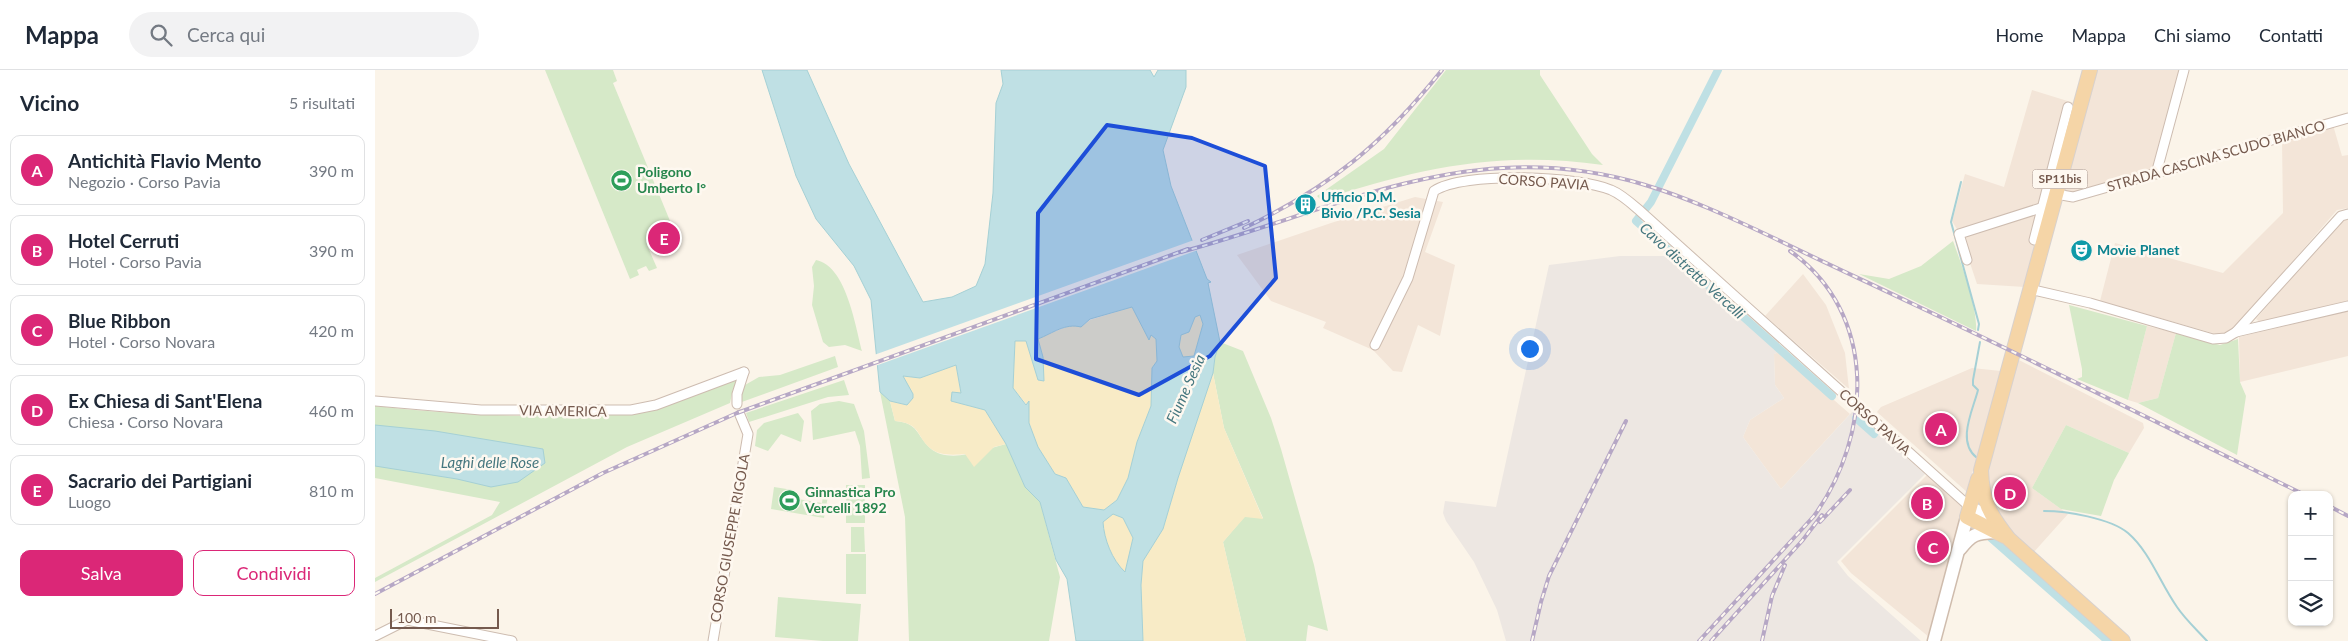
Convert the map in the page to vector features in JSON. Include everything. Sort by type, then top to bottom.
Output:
[{"type":"main road","name":"SP11bis","points":[[1934,641],[2029,289],[2050,202],[2090,70]]},
{"type":"main road","points":[[1981,470],[1981,492],[1995,526]]},
{"type":"main road","points":[[1969,512],[1995,526],[2123,641]]},
{"type":"main road","points":[[1958,551],[1969,537],[1995,526]]},
{"type":"street","points":[[2156,174],[2184,70]]},
{"type":"street","points":[[2034,240],[2050,202],[2068,107]]},
{"type":"street","name":"STRADA CASCINA SCUDO BIANCO","points":[[1967,260],[1959,234],[2050,202],[2156,174],[2348,118]]},
{"type":"street","name":"CORSO PAVIA","points":[[1375,345],[1408,278],[1429,203],[1434,191],[1440,186],[1466,179],[1487,178],[1565,181],[1612,190],[1642,213],[1969,512]]},
{"type":"street","points":[[2029,289],[2090,303],[2213,339],[2226,338],[2236,332],[2341,216],[2348,214]]},
{"type":"street","points":[[2236,332],[2348,306]]},
{"type":"street","name":"VIA AMERICA","points":[[375,401],[481,410],[631,410],[656,405],[744,372],[737,394],[737,404]]},
{"type":"street","name":"CORSO GIUSEPPE RIGOLA","points":[[713,641],[748,434],[740,415]]},
{"type":"street","points":[[375,636],[407,620],[488,639],[512,641]]},
{"type":"highlighted area","points":[[1107,125],[1192,138],[1265,166],[1276,278],[1210,356],[1139,395],[1036,359],[1038,213]]},
{"type":"shaded area","points":[[2096,70],[2180,70],[2153,168],[2147,173],[2071,196],[2063,191]]},
{"type":"shaded area","points":[[2032,90],[2074,103],[2025,287],[1977,284],[1961,236],[1952,221],[1965,174],[2004,187]]},
{"type":"shaded area","points":[[2333,125],[2342,156],[2348,155],[2348,208],[2337,210],[2235,328],[2220,335],[2100,301],[2115,243],[2223,273],[2283,213],[2282,140]]},
{"type":"shaded area","points":[[1415,197],[1443,202],[1425,252],[1455,265],[1440,336],[1418,325],[1402,372],[1393,371],[1373,350],[1323,328],[1326,322],[1271,301],[1237,255],[1331,223]]},
{"type":"shaded area","points":[[2348,217],[2348,301],[2260,322],[2256,319],[2341,221]]},
{"type":"shaded area","points":[[1620,256],[1671,256],[1779,352],[1774,354],[1775,385],[1784,398],[1750,420],[1743,437],[1781,489],[1853,411],[1925,474],[1837,562],[1848,576],[1921,641],[1506,641],[1497,610],[1474,562],[1446,521],[1443,513],[1445,501],[1496,507],[1549,265]]},
{"type":"shaded area","points":[[1803,274],[1826,305],[1845,353],[1849,389],[1765,316]]},
{"type":"shaded area","points":[[2348,311],[2348,356],[2240,382],[2239,337]]},
{"type":"shaded area","points":[[2147,326],[2176,333],[2158,398],[2138,403],[2128,400]]},
{"type":"shaded area","points":[[1779,352],[1850,414],[1781,489],[1743,437],[1750,420],[1784,398],[1775,385],[1774,354]]},
{"type":"shaded area","points":[[2015,358],[2143,423],[2144,428],[2129,453],[2066,425],[2032,488],[2068,514],[2033,553],[2000,521],[1983,482]]},
{"type":"shaded area","points":[[1972,368],[2001,371],[1967,492],[1877,412],[1881,407]]},
{"type":"shaded area","points":[[1927,475],[1964,506],[1929,637],[1851,573],[1841,561]]},
{"type":"green space","name":"Poligono Umberto I°","points":[[545,70],[613,70],[617,81],[613,83],[675,233],[647,245],[657,268],[649,271],[646,266],[637,270],[639,275],[630,279]]},
{"type":"green space","points":[[1446,70],[1540,70],[1540,75],[1592,154],[1603,165],[1530,160],[1460,165],[1392,179],[1321,200],[1317,196],[1384,149]]},
{"type":"green space","points":[[1953,241],[1972,299],[1976,331],[1859,274],[1889,279],[1921,266]]},
{"type":"green space","points":[[816,260],[826,265],[835,273],[842,284],[848,298],[862,351],[845,345],[829,347],[823,342],[812,305],[814,286],[812,267]]},
{"type":"green space","points":[[2069,305],[2147,326],[2128,400],[2077,379],[2082,377],[2082,369]]},
{"type":"green space","points":[[2176,333],[2220,345],[2238,339],[2240,382],[2246,396],[2237,455],[2138,403],[2158,398]]},
{"type":"green space","points":[[1220,342],[1243,351],[1271,418],[1281,449],[1314,565],[1328,631],[1308,625],[1306,641],[1246,641],[1223,542],[1245,516],[1263,518],[1224,428],[1213,373],[1215,357]]},
{"type":"green space","points":[[835,356],[838,367],[739,403],[745,385],[759,377],[780,375]]},
{"type":"green space","points":[[739,377],[733,389],[730,403],[627,447],[375,582],[375,578],[492,515],[500,502],[375,478],[375,406],[447,413],[495,415],[568,416],[622,414],[665,406]]},
{"type":"green space","points":[[844,380],[849,395],[828,397],[749,422],[746,413]]},
{"type":"green space","points":[[880,392],[890,401],[895,421],[909,424],[930,448],[938,453],[957,456],[1006,444],[1025,487],[1040,502],[1060,577],[1049,641],[909,641],[905,517]]},
{"type":"green space","points":[[839,401],[854,404],[864,431],[870,478],[862,479],[860,446],[855,431],[813,440],[811,411],[820,404]]},
{"type":"green space","points":[[798,413],[804,421],[801,442],[781,434],[768,451],[755,446],[757,430],[764,423]]},
{"type":"green space","points":[[2066,425],[2129,453],[2114,480],[2101,516],[2061,509],[2032,488]]},
{"type":"green space","points":[[846,485],[865,485],[865,523],[846,523]]},
{"type":"green space","name":"Ginnastica Pro Vercelli 1892","points":[[774,487],[793,490],[792,498],[822,503],[823,496],[828,496],[824,518],[771,509]]},
{"type":"green space","points":[[851,527],[864,527],[865,552],[851,552]]},
{"type":"green space","points":[[846,554],[866,554],[866,594],[846,594]]},
{"type":"green space","points":[[778,597],[861,604],[858,641],[823,641],[775,637]]},
{"type":"sand","points":[[1132,307],[1149,340],[1151,335],[1156,339],[1157,361],[1152,368],[1151,406],[1137,442],[1128,478],[1117,500],[1104,510],[1083,507],[1066,478],[1055,474],[1038,447],[1029,423],[1029,402],[1027,405],[1013,388],[1015,341],[1026,341],[1038,380],[1044,381],[1043,357],[1038,338],[1072,325],[1081,327],[1090,320]]},
{"type":"sand","points":[[1200,315],[1203,324],[1194,357],[1183,358],[1179,347],[1181,335],[1189,332],[1195,317]]},
{"type":"sand","points":[[956,365],[961,394],[951,401],[985,410],[1006,444],[994,447],[974,467],[965,454],[956,455],[934,451],[914,427],[895,421],[890,401],[907,405],[913,394],[902,376],[920,378]]},
{"type":"sand","points":[[1213,373],[1224,428],[1263,519],[1245,517],[1223,542],[1246,641],[1143,641],[1141,585],[1143,561],[1163,529]]},
{"type":"sand","points":[[1113,514],[1123,518],[1133,538],[1125,573],[1109,549],[1105,536],[1103,522]]},
{"type":"water","name":"Fiume Sesia","points":[[762,70],[807,70],[849,164],[923,302],[952,297],[976,286],[985,264],[993,193],[996,103],[1003,84],[1001,70],[1150,70],[1154,77],[1158,70],[1186,70],[1186,87],[1163,150],[1171,186],[1207,279],[1211,282],[1208,283],[1220,342],[1215,357],[1213,373],[1163,529],[1143,561],[1141,585],[1143,641],[1076,641],[1067,579],[1056,560],[1040,502],[1025,487],[1006,444],[985,410],[951,401],[952,392],[961,393],[956,365],[920,378],[903,376],[913,394],[913,398],[907,405],[890,401],[880,392],[871,300],[854,266],[816,219],[796,176]],"holes":[[[1132,307],[1149,340],[1151,335],[1156,339],[1157,361],[1152,368],[1151,406],[1137,442],[1128,478],[1117,500],[1104,510],[1083,507],[1066,478],[1055,474],[1038,447],[1029,423],[1029,401],[1026,405],[1013,388],[1015,341],[1026,341],[1038,380],[1044,381],[1043,357],[1038,339],[1064,327],[1081,327],[1090,319]],[[1200,315],[1203,324],[1194,356],[1183,357],[1179,347],[1181,335],[1189,332],[1195,317]],[[1113,514],[1123,518],[1133,538],[1125,572],[1116,562],[1109,549],[1103,522]]]},
{"type":"water","name":"Laghi delle Rose","points":[[375,425],[435,431],[543,449],[545,463],[518,482],[491,487],[457,479],[375,466]]},
{"type":"pier","points":[[1194,240],[1198,250],[875,366],[874,355]]},
{"type":"waterway","name":"Cavo distretto Vercelli","points":[[1718,70],[1651,202],[1636,221],[1832,396]]},
{"type":"waterway","points":[[1961,182],[1951,222],[1979,324],[1978,330]]},
{"type":"waterway","points":[[1977,458],[1971,451],[1967,435],[1970,416],[1978,390],[1973,385],[1973,380],[1980,342]]},
{"type":"waterway","name":"Cavo distretto Vercelli","points":[[1856,418],[1874,434]]},
{"type":"waterway","points":[[2044,511],[2064,512],[2099,519],[2128,533],[2143,549],[2180,611],[2207,641]]},
{"type":"waterway","name":"Cavo distretto Vercelli","points":[[1991,538],[2108,641]]},
{"type":"railway","points":[[1244,228],[1303,196],[1329,180],[1353,161],[1398,120],[1442,70]]},
{"type":"railway","points":[[1181,252],[1381,190],[1462,172],[1503,168],[1541,168],[1577,170],[1611,176],[1677,196],[1742,223],[2011,351],[2297,491]]},
{"type":"railway","points":[[1202,240],[1248,221]]},
{"type":"railway","points":[[375,594],[603,473],[737,413],[1188,249]]},
{"type":"railway","points":[[1699,641],[1814,516],[1834,484],[1848,449],[1856,412],[1857,376],[1852,340],[1839,307],[1819,277],[1790,251]]},
{"type":"railway","points":[[1532,641],[1549,576],[1626,421]]},
{"type":"railway","points":[[1820,522],[1850,490]]},
{"type":"railway","points":[[2333,508],[2348,516]]},
{"type":"railway","points":[[1711,641],[1802,541],[1822,515]]},
{"type":"railway","points":[[1762,641],[1772,596],[1785,565]]},
{"type":"place","name":"Poligono Umberto I°","points":[[621,180]]},
{"type":"place","name":"Ufficio D.M. Bivio /P.C. Sesia","points":[[1305,205]]},
{"type":"place","name":"Sacrario dei Partigiani","points":[[664,238]]},
{"type":"place","name":"Movie Planet","points":[[2081,250]]},
{"type":"place","name":"Antichità Flavio Mento","points":[[1941,429]]},
{"type":"place","name":"Ex Chiesa di Sant'Elena","points":[[2010,493]]},
{"type":"place","name":"Ginnastica Pro Vercelli 1892","points":[[789,500]]},
{"type":"place","name":"Hotel Cerruti","points":[[1927,503]]},
{"type":"place","name":"Blue Ribbon","points":[[1933,547]]}]
